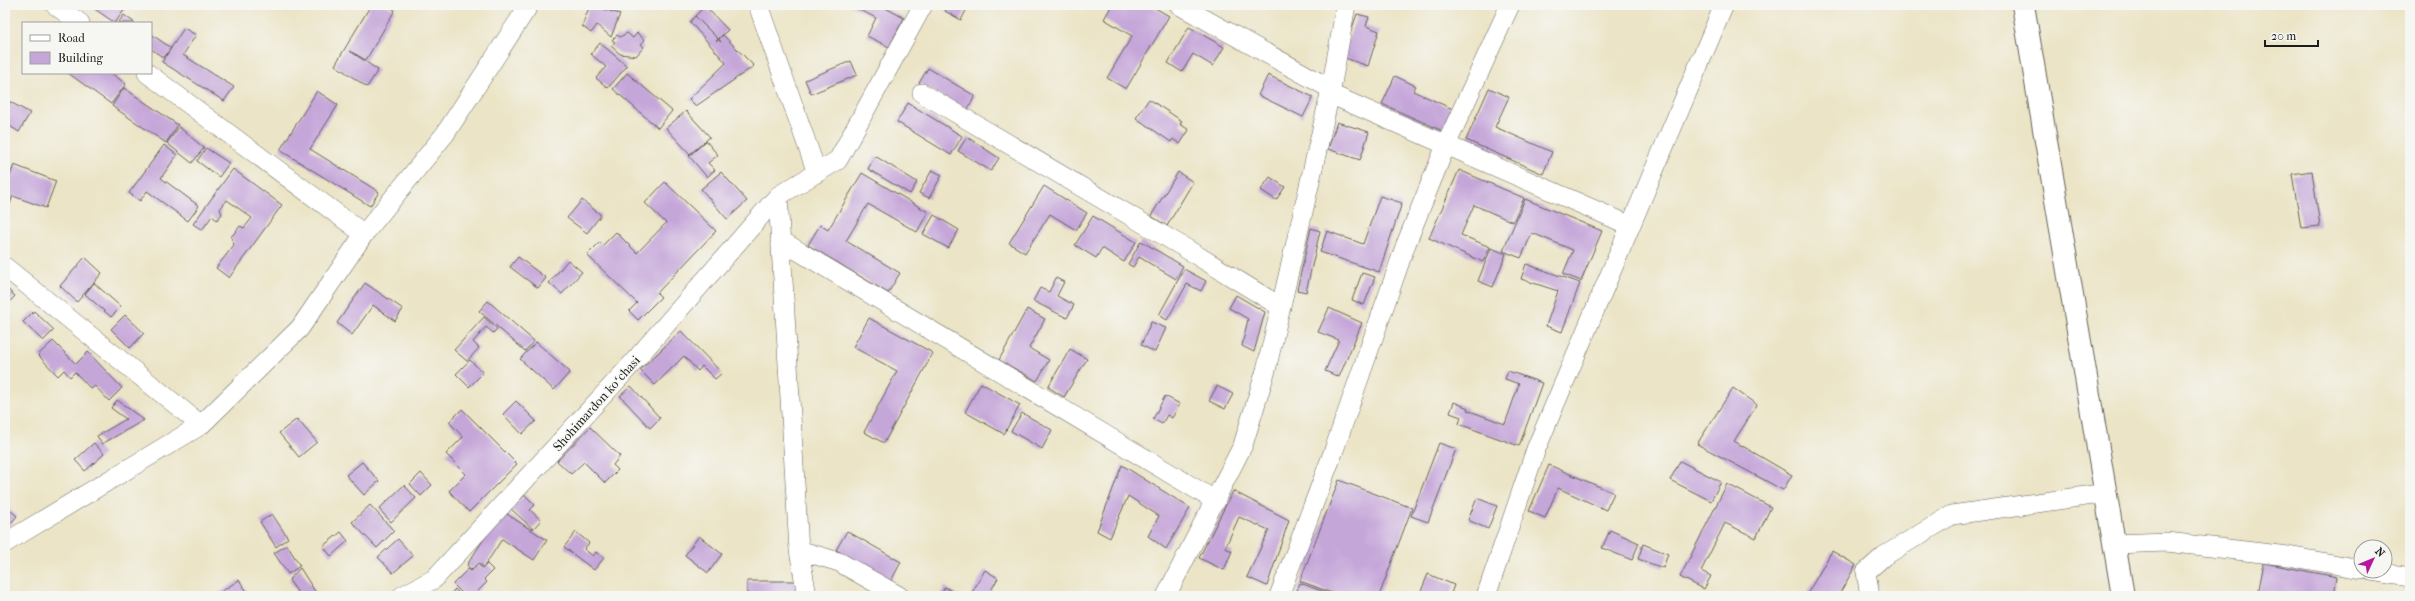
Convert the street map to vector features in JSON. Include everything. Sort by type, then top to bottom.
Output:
[{"type":"main road","points":[[2023,5],[2123,596]]},
{"type":"street","points":[[55,5],[79,22]]},
{"type":"street","points":[[5,542],[201,424],[300,328],[364,234],[445,134],[529,5]]},
{"type":"street","points":[[758,5],[817,173]]},
{"type":"street","name":"Shohimardon koʻchasi","points":[[402,596],[434,579],[630,366],[778,196],[838,160],[923,5]]},
{"type":"street","points":[[1179,5],[1330,91],[1446,145],[1629,225]]},
{"type":"street","points":[[1166,596],[1216,501],[1243,445],[1266,370],[1330,91],[1346,5]]},
{"type":"street","points":[[1279,596],[1334,450],[1406,244],[1446,145],[1510,5]]},
{"type":"street","points":[[1486,596],[1536,449],[1629,225],[1724,5]]},
{"type":"street","points":[[148,74],[364,234]]},
{"type":"street","points":[[922,93],[1180,245],[1281,307]]},
{"type":"street","points":[[778,196],[799,550],[807,596]]},
{"type":"street","points":[[780,240],[1216,501]]},
{"type":"street","points":[[5,267],[201,424]]},
{"type":"street","points":[[1870,596],[1866,572],[1884,556],[1952,515],[2106,493]]},
{"type":"street","points":[[2114,544],[2167,542],[2288,556],[2353,568]]},
{"type":"street","points":[[799,550],[838,562],[899,596]]},
{"type":"street","points":[[2393,574],[2410,577]]},
{"type":"building","points":[[89,5],[127,6],[116,22]]},
{"type":"building","points":[[371,5],[386,5],[395,10],[366,60],[350,51],[378,70],[367,87],[335,65]]},
{"type":"building","points":[[590,5],[620,14],[611,37],[597,25],[591,33],[582,26]]},
{"type":"building","points":[[850,5],[880,5],[904,18],[889,47],[867,36],[876,18]]},
{"type":"building","points":[[949,5],[969,5],[961,20],[945,11]]},
{"type":"building","points":[[1112,5],[1150,5],[1169,16],[1126,89],[1107,78],[1132,36],[1104,19]]},
{"type":"building","points":[[705,6],[728,30],[718,39],[695,16]]},
{"type":"building","points":[[1357,14],[1369,17],[1366,26],[1379,31],[1368,66],[1342,57]]},
{"type":"building","points":[[124,15],[134,22],[119,22]]},
{"type":"building","points":[[695,16],[718,39],[716,41],[718,40],[721,42],[719,39],[723,35],[754,66],[696,106],[689,99],[726,63],[690,22]]},
{"type":"building","points":[[1189,27],[1224,47],[1213,66],[1193,54],[1182,72],[1168,63]]},
{"type":"building","points":[[184,28],[196,35],[183,55],[234,87],[224,101],[162,62]]},
{"type":"building","points":[[627,33],[633,38],[637,33],[645,40],[641,44],[644,47],[636,56],[620,54],[611,46],[615,42],[612,40],[617,35],[620,37]]},
{"type":"building","points":[[152,35],[171,48],[164,58],[152,50]]},
{"type":"building","points":[[600,43],[627,66],[608,88],[596,78],[606,67],[591,54]]},
{"type":"building","points":[[851,61],[857,75],[811,94],[805,80]]},
{"type":"building","points":[[928,68],[975,96],[967,111],[919,83]]},
{"type":"building","points":[[627,73],[672,111],[658,128],[613,89]]},
{"type":"building","points":[[69,74],[112,74],[126,84],[111,104]]},
{"type":"building","points":[[1268,75],[1313,97],[1303,117],[1258,95]]},
{"type":"building","points":[[1395,76],[1416,86],[1413,91],[1455,110],[1445,132],[1382,104]]},
{"type":"building","points":[[124,88],[178,125],[166,143],[112,106]]},
{"type":"building","points":[[1489,88],[1509,97],[1495,127],[1552,152],[1543,174],[1466,140]]},
{"type":"building","points":[[317,91],[338,105],[310,149],[379,192],[370,206],[280,150]]},
{"type":"building","points":[[5,99],[30,113],[19,132],[5,123]]},
{"type":"building","points":[[1149,99],[1182,121],[1180,124],[1189,130],[1180,144],[1173,139],[1171,142],[1136,118]]},
{"type":"building","points":[[908,103],[962,136],[951,155],[897,122]]},
{"type":"building","points":[[686,111],[710,137],[690,154],[666,128]]},
{"type":"building","points":[[1337,122],[1369,132],[1360,160],[1328,149]]},
{"type":"building","points":[[179,127],[204,148],[192,163],[167,143]]},
{"type":"building","points":[[967,137],[999,158],[991,171],[958,151]]},
{"type":"building","points":[[706,141],[718,155],[708,163],[715,170],[707,177],[689,156]]},
{"type":"building","points":[[164,145],[177,155],[161,178],[199,206],[188,221],[147,191],[140,201],[129,193]]},
{"type":"building","points":[[206,148],[229,163],[219,177],[197,161]]},
{"type":"building","points":[[875,156],[917,182],[910,194],[868,169]]},
{"type":"building","points":[[14,165],[56,181],[46,208],[13,196],[5,217],[5,189]]},
{"type":"building","points":[[233,169],[282,205],[229,278],[216,268],[234,245],[231,237],[240,226],[244,228],[252,218],[227,200],[220,209],[222,214],[217,220],[212,216],[202,230],[193,224]]},
{"type":"building","points":[[932,170],[942,175],[929,198],[919,193]]},
{"type":"building","points":[[1459,170],[1524,198],[1513,222],[1474,205],[1461,235],[1490,247],[1483,262],[1429,238]]},
{"type":"building","points":[[2312,171],[2320,226],[2301,228],[2292,174]]},
{"type":"building","points":[[721,172],[747,201],[727,219],[701,189]]},
{"type":"building","points":[[1178,172],[1193,182],[1167,226],[1151,216]]},
{"type":"building","points":[[862,173],[928,212],[917,232],[868,204],[846,241],[900,273],[888,293],[808,245],[820,225],[828,230]]},
{"type":"building","points":[[1270,177],[1285,187],[1276,200],[1261,190]]},
{"type":"building","points":[[665,182],[716,231],[657,293],[661,297],[638,320],[629,311],[637,303],[587,255],[600,242],[603,245],[616,232],[637,253],[666,223],[645,203]]},
{"type":"building","points":[[1044,186],[1087,213],[1076,230],[1050,214],[1025,253],[1009,243]]},
{"type":"building","points":[[1380,196],[1402,203],[1379,272],[1320,252],[1327,231],[1363,244]]},
{"type":"building","points":[[1525,199],[1602,231],[1581,281],[1563,274],[1573,250],[1532,233],[1521,258],[1503,251]]},
{"type":"building","points":[[582,200],[601,215],[587,233],[567,218]]},
{"type":"building","points":[[934,215],[959,230],[948,248],[923,234]]},
{"type":"building","points":[[1093,216],[1136,242],[1124,262],[1102,248],[1096,258],[1075,245]]},
{"type":"building","points":[[1311,228],[1320,231],[1306,292],[1297,290]]},
{"type":"building","points":[[1141,241],[1183,266],[1176,279],[1139,257],[1133,267],[1128,264]]},
{"type":"building","points":[[1491,248],[1506,254],[1493,287],[1478,281]]},
{"type":"building","points":[[85,257],[102,273],[77,302],[60,286]]},
{"type":"building","points":[[518,257],[546,278],[538,288],[510,267]]},
{"type":"building","points":[[568,260],[582,272],[562,294],[549,283]]},
{"type":"building","points":[[1526,264],[1580,283],[1562,332],[1546,326],[1558,291],[1521,279]]},
{"type":"building","points":[[1184,269],[1206,281],[1201,291],[1187,284],[1167,320],[1159,315]]},
{"type":"building","points":[[1362,273],[1375,277],[1364,305],[1352,300]]},
{"type":"building","points":[[1056,278],[1064,282],[1057,296],[1074,305],[1067,318],[1033,301],[1040,288],[1049,292]]},
{"type":"building","points":[[94,283],[121,307],[111,317],[85,294]]},
{"type":"building","points":[[365,283],[403,309],[395,321],[373,305],[352,335],[337,323]]},
{"type":"building","points":[[5,287],[15,296],[5,307]]},
{"type":"building","points":[[1236,295],[1265,312],[1254,352],[1242,346],[1248,319],[1229,308]]},
{"type":"building","points":[[488,301],[534,341],[525,351],[479,311]]},
{"type":"building","points":[[1329,308],[1362,323],[1339,377],[1325,371],[1339,340],[1318,332]]},
{"type":"building","points":[[1027,309],[1045,319],[1029,348],[1049,360],[1037,381],[999,360]]},
{"type":"building","points":[[34,311],[54,330],[43,341],[23,322]]},
{"type":"building","points":[[125,315],[144,333],[130,348],[111,329]]},
{"type":"building","points":[[484,317],[497,329],[493,333],[486,327],[473,342],[479,348],[467,361],[454,350]]},
{"type":"building","points":[[869,318],[933,353],[884,443],[864,432],[897,371],[853,347]]},
{"type":"building","points":[[1151,322],[1166,328],[1155,352],[1141,345]]},
{"type":"building","points":[[681,331],[722,373],[715,379],[702,366],[698,371],[684,356],[655,385],[640,370]]},
{"type":"building","points":[[53,341],[76,364],[88,352],[122,388],[109,401],[95,386],[91,389],[75,372],[70,377],[64,370],[58,376],[38,355]]},
{"type":"building","points":[[536,342],[570,372],[554,390],[520,359]]},
{"type":"building","points":[[1070,349],[1087,359],[1064,397],[1048,387]]},
{"type":"building","points":[[470,360],[483,373],[469,387],[456,374]]},
{"type":"building","points":[[1508,371],[1542,383],[1519,446],[1459,424],[1461,417],[1450,413],[1454,402],[1468,408],[1467,410],[1505,424],[1519,384],[1505,379]]},
{"type":"building","points":[[981,383],[1020,405],[1004,434],[965,412]]},
{"type":"building","points":[[631,386],[660,418],[650,428],[620,396]]},
{"type":"building","points":[[1217,386],[1233,394],[1225,409],[1209,401]]},
{"type":"building","points":[[1733,388],[1757,405],[1734,441],[1792,475],[1783,490],[1697,444]]},
{"type":"building","points":[[1165,396],[1180,404],[1172,418],[1167,415],[1162,424],[1153,419]]},
{"type":"building","points":[[117,400],[144,420],[102,444],[97,436],[126,419],[111,408]]},
{"type":"building","points":[[516,401],[536,421],[522,434],[503,414]]},
{"type":"building","points":[[462,409],[517,464],[469,512],[449,491],[466,474],[446,454],[463,437],[449,422]]},
{"type":"building","points":[[1022,413],[1052,430],[1042,449],[1011,431]]},
{"type":"building","points":[[297,419],[317,442],[299,457],[279,433]]},
{"type":"building","points":[[590,427],[620,456],[613,465],[618,470],[605,483],[584,462],[571,474],[557,461]]},
{"type":"building","points":[[94,443],[104,454],[85,471],[75,460]]},
{"type":"building","points":[[1439,443],[1456,449],[1428,522],[1411,516]]},
{"type":"building","points":[[1680,461],[1721,482],[1711,501],[1670,480]]},
{"type":"building","points":[[362,462],[379,481],[364,495],[346,475]]},
{"type":"building","points":[[1122,465],[1190,508],[1166,549],[1148,536],[1159,516],[1128,496],[1110,538],[1097,531]]},
{"type":"building","points":[[1549,465],[1614,493],[1606,510],[1558,488],[1545,518],[1529,511]]},
{"type":"building","points":[[421,473],[432,485],[421,496],[410,484]]},
{"type":"building","points":[[1339,480],[1412,508],[1379,596],[1340,596],[1300,581]]},
{"type":"building","points":[[1727,484],[1771,507],[1756,538],[1725,523],[1701,571],[1711,576],[1704,589],[1680,577]]},
{"type":"building","points":[[404,485],[416,498],[391,522],[379,509]]},
{"type":"building","points":[[1233,491],[1289,520],[1267,586],[1247,577],[1269,530],[1239,517],[1225,548],[1232,551],[1224,570],[1199,558]]},
{"type":"building","points":[[525,495],[535,505],[530,510],[541,520],[533,529],[511,509]]},
{"type":"building","points":[[1477,498],[1497,506],[1488,529],[1468,520]]},
{"type":"building","points":[[370,505],[394,531],[377,548],[352,522]]},
{"type":"building","points":[[5,506],[17,516],[5,530]]},
{"type":"building","points":[[502,511],[547,540],[534,560],[502,539],[484,567],[478,563],[471,570],[467,565]]},
{"type":"building","points":[[272,514],[288,538],[276,547],[260,522]]},
{"type":"building","points":[[1610,530],[1639,543],[1632,560],[1602,548]]},
{"type":"building","points":[[847,531],[901,562],[891,581],[836,550]]},
{"type":"building","points":[[341,532],[348,541],[331,556],[323,546]]},
{"type":"building","points":[[576,532],[589,543],[584,549],[593,556],[596,552],[604,558],[594,570],[564,547]]},
{"type":"building","points":[[699,536],[722,554],[708,573],[685,555]]},
{"type":"building","points":[[398,539],[413,556],[393,573],[378,557]]},
{"type":"building","points":[[1643,544],[1668,554],[1663,568],[1638,559]]},
{"type":"building","points":[[287,545],[300,566],[288,574],[274,553]]},
{"type":"building","points":[[1832,551],[1856,565],[1838,596],[1806,596]]},
{"type":"building","points":[[2264,563],[2337,577],[2334,596],[2268,596],[2258,594]]},
{"type":"building","points":[[487,564],[493,570],[484,579],[487,582],[473,596],[465,596],[453,584],[468,569],[471,571],[478,565],[483,568]]},
{"type":"building","points":[[300,568],[318,596],[300,596],[289,580]]},
{"type":"building","points":[[985,570],[998,578],[988,596],[970,596]]},
{"type":"building","points":[[1428,574],[1454,585],[1450,596],[1419,596]]},
{"type":"building","points":[[239,580],[250,596],[216,595]]},
{"type":"building","points":[[747,581],[803,581],[804,596],[747,596]]},
{"type":"building","points":[[1300,583],[1335,596],[1295,596]]},
{"type":"building","points":[[945,587],[960,596],[940,596]]},
{"type":"building","points":[[455,589],[462,596],[449,596]]}]
